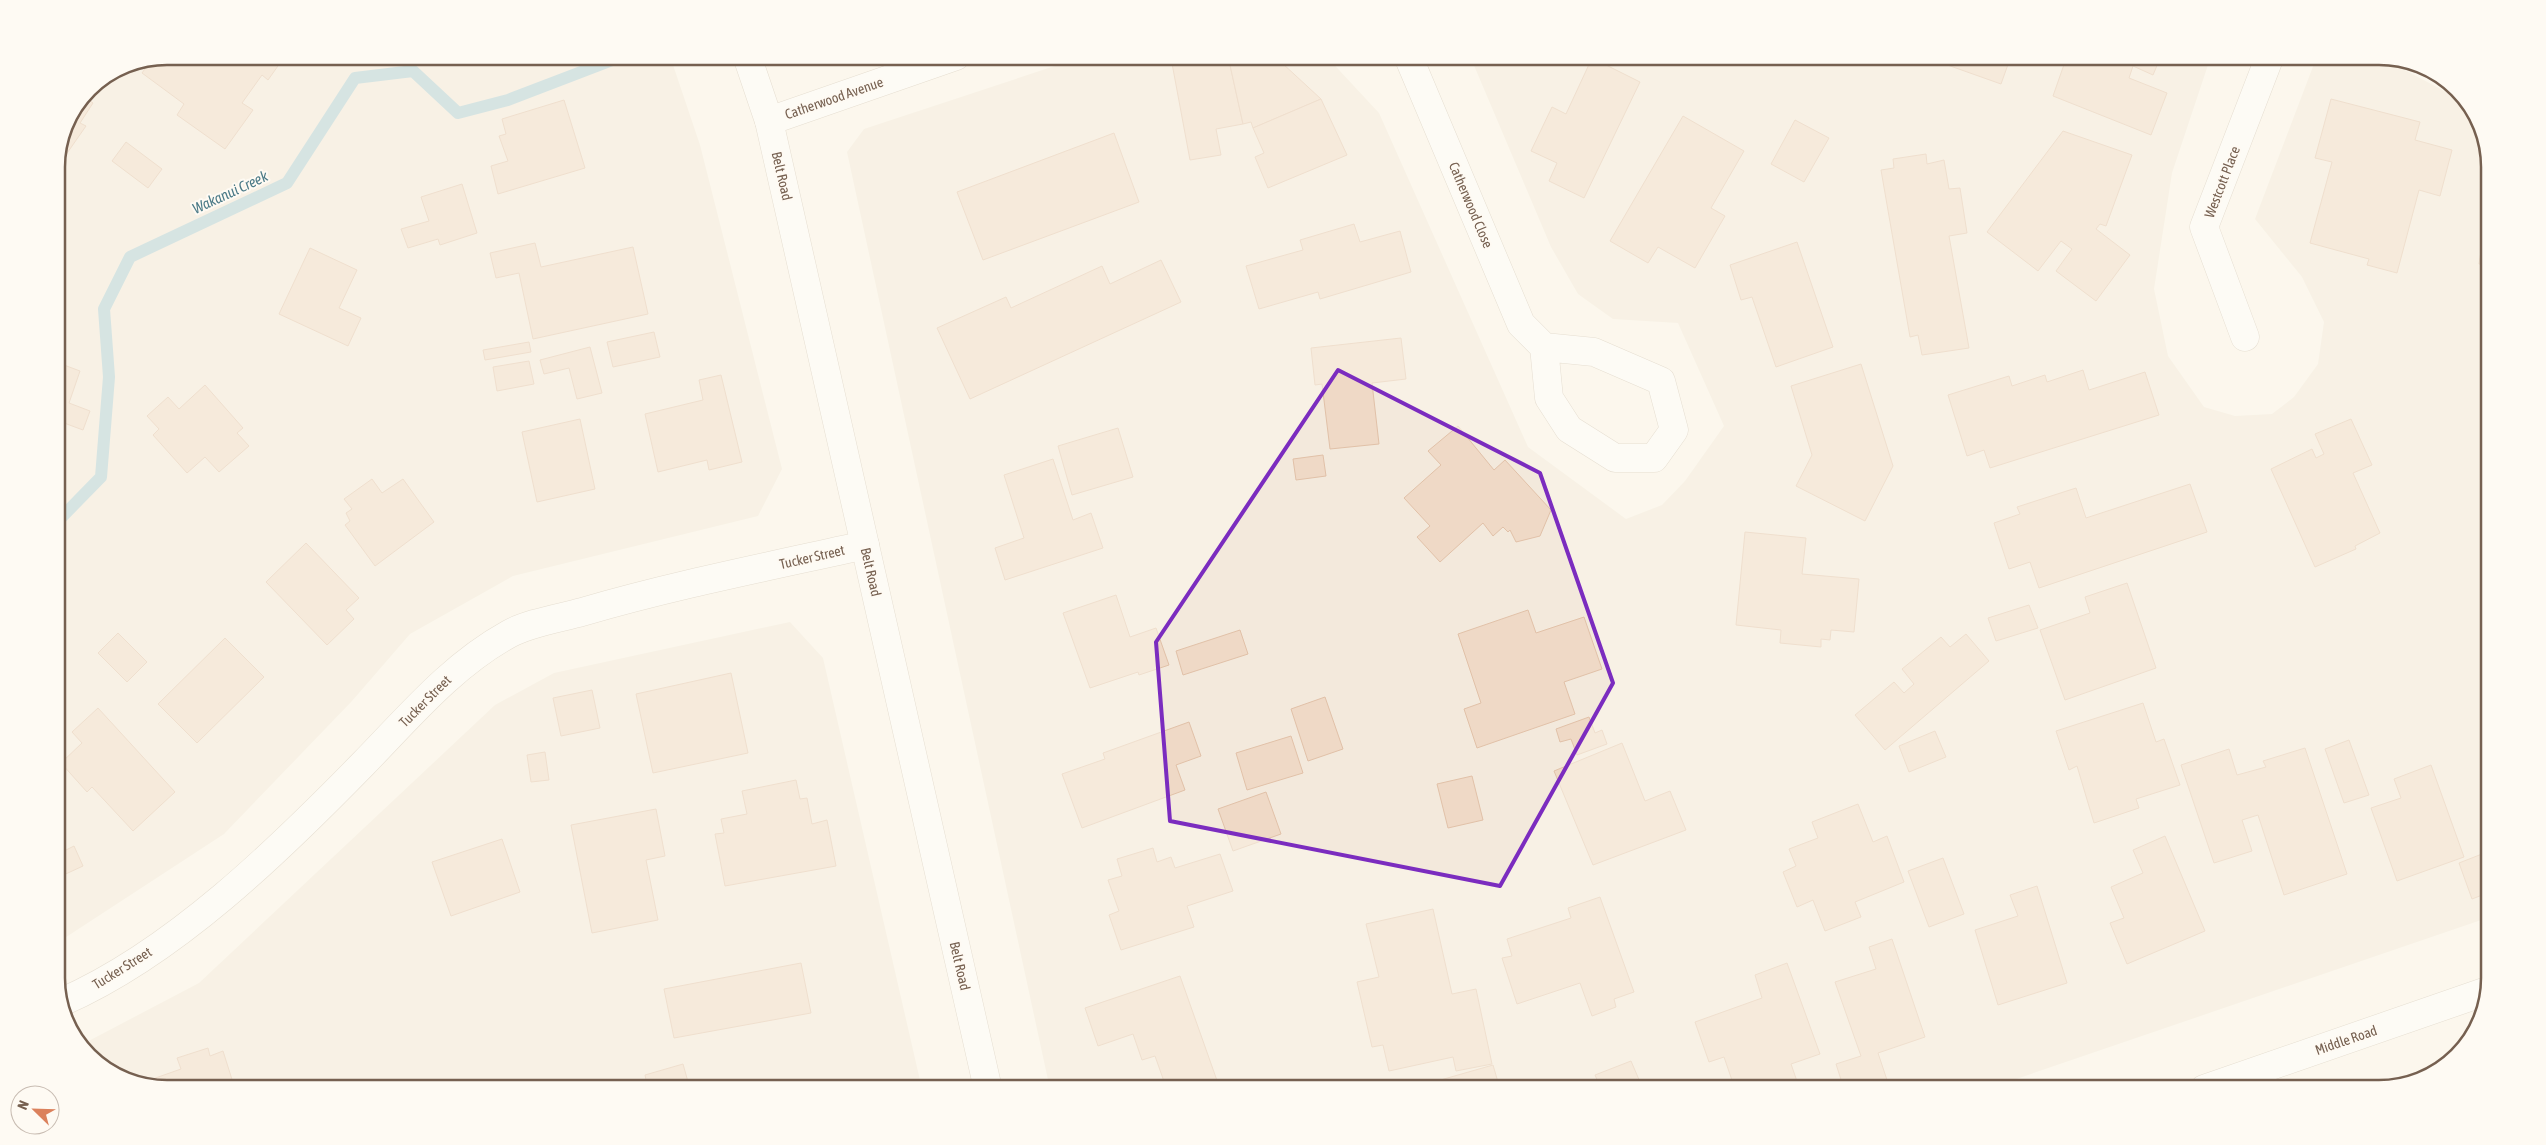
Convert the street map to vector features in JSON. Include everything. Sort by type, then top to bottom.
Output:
[{"type":"street","name":"Belt Road","points":[[750,65],[769,121],[986,1080]]},
{"type":"street","name":"Catherwood Avenue","points":[[769,121],[930,65]]},
{"type":"street","name":"Catherwood Close","points":[[1412,65],[1521,324],[1544,347]]},
{"type":"street","name":"Westcott Place","points":[[2245,337],[2204,227],[2267,65]]},
{"type":"street","points":[[1544,347],[1594,352],[1661,381],[1674,430],[1654,458],[1615,458],[1569,429],[1549,398],[1544,347]]},
{"type":"street","name":"Tucker Street","points":[[67,1000],[83,993],[142,957],[216,902],[302,826],[458,667],[511,633],[612,603],[865,545]]},
{"type":"street","name":"Middle Road","points":[[2230,1080],[2480,994]]},
{"type":"highlighted area","points":[[1338,370],[1540,473],[1613,683],[1500,886],[1170,821],[1156,642]]},
{"type":"shaded area","points":[[160,65],[673,65],[700,145],[782,469],[758,516],[513,576],[410,634],[352,701],[224,834],[65,938],[65,160],[68,140],[82,110],[110,82],[134,70]]},
{"type":"shaded area","points":[[1058,65],[1334,65],[1379,113],[1528,447],[1626,519],[1662,505],[1685,481],[1724,426],[1678,323],[1613,319],[1578,294],[1551,247],[1474,65],[2208,65],[2172,173],[2154,289],[2168,356],[2204,407],[2235,416],[2272,414],[2294,397],[2318,364],[2324,322],[2302,277],[2255,219],[2314,65],[2386,65],[2399,67],[2450,94],[2456,100],[2464,110],[2476,134],[2481,160],[2481,920],[2013,1080],[1048,1080],[847,152],[864,129]]},
{"type":"shaded area","points":[[790,622],[823,658],[920,1080],[160,1080],[140,1077],[116,1066],[100,1055],[87,1042],[199,983],[495,705],[554,673]]},
{"type":"building","points":[[160,65],[279,65],[268,80],[262,75],[242,103],[253,110],[225,149],[177,115],[184,104],[142,73],[146,67]]},
{"type":"building","points":[[1172,65],[1230,65],[1243,124],[1216,129],[1221,155],[1190,160]]},
{"type":"building","points":[[1230,65],[1284,65],[1321,99],[1253,128],[1251,122],[1243,124]]},
{"type":"building","points":[[1589,65],[1606,65],[1640,82],[1584,198],[1549,181],[1557,163],[1531,151],[1552,107],[1566,114]]},
{"type":"building","points":[[1947,65],[2008,65],[2001,84]]},
{"type":"building","points":[[2064,65],[2157,65],[2153,75],[2133,66],[2129,78],[2167,93],[2151,135],[2053,96]]},
{"type":"building","points":[[1321,99],[1347,155],[1268,188],[1255,157],[1264,153],[1253,128]]},
{"type":"building","points":[[2331,99],[2420,122],[2415,140],[2452,150],[2440,196],[2419,190],[2397,273],[2367,265],[2369,259],[2310,243],[2332,162],[2315,158]]},
{"type":"building","points":[[564,100],[585,168],[498,194],[491,166],[508,161],[499,136],[506,134],[502,119]]},
{"type":"building","points":[[90,101],[93,103],[80,123],[86,126],[66,155],[68,140],[75,122]]},
{"type":"building","points":[[1683,116],[1744,151],[1711,208],[1725,216],[1695,268],[1658,247],[1648,263],[1610,241]]},
{"type":"building","points":[[1795,120],[1829,138],[1804,182],[1771,164]]},
{"type":"building","points":[[2063,131],[2132,155],[2106,226],[2100,224],[2096,229],[2130,255],[2096,301],[2056,271],[2072,249],[2061,241],[2038,271],[1987,232]]},
{"type":"building","points":[[1114,133],[1139,202],[983,260],[957,192]]},
{"type":"building","points":[[126,142],[162,169],[148,188],[112,161]]},
{"type":"building","points":[[1926,154],[1927,164],[1944,160],[1949,189],[1960,188],[1967,233],[1949,236],[1969,348],[1922,355],[1918,335],[1910,337],[1881,170],[1894,168],[1893,159]]},
{"type":"building","points":[[462,184],[477,233],[440,245],[438,239],[408,248],[401,229],[429,221],[421,197]]},
{"type":"building","points":[[1354,224],[1360,242],[1400,231],[1411,272],[1320,299],[1318,292],[1259,309],[1246,266],[1303,250],[1300,240]]},
{"type":"building","points":[[1797,242],[1833,347],[1776,367],[1752,297],[1741,300],[1730,265]]},
{"type":"building","points":[[535,243],[541,267],[633,247],[648,314],[533,339],[519,273],[496,278],[490,253]]},
{"type":"building","points":[[310,248],[357,270],[339,308],[361,318],[348,346],[279,314]]},
{"type":"building","points":[[1161,260],[1181,302],[970,399],[937,328],[1006,297],[1011,308],[1102,266],[1110,284]]},
{"type":"building","points":[[654,332],[660,357],[613,367],[607,342]]},
{"type":"building","points":[[1401,338],[1406,379],[1372,383],[1379,444],[1330,449],[1322,384],[1315,385],[1311,348]]},
{"type":"building","points":[[529,342],[531,352],[485,360],[483,350]]},
{"type":"building","points":[[590,347],[602,393],[577,399],[569,368],[544,374],[540,360]]},
{"type":"building","points":[[529,361],[534,384],[497,391],[493,367]]},
{"type":"building","points":[[1861,364],[1893,466],[1865,521],[1796,486],[1812,455],[1791,386]]},
{"type":"building","points":[[65,365],[80,371],[69,403],[90,411],[83,430],[65,423]]},
{"type":"building","points":[[2083,370],[2089,390],[2145,372],[2159,415],[1990,468],[1984,450],[1967,456],[1948,395],[2009,376],[2012,386],[2045,375],[2047,382]]},
{"type":"building","points":[[721,375],[742,462],[709,470],[707,460],[658,472],[645,414],[703,400],[699,380]]},
{"type":"building","points":[[205,385],[243,428],[237,433],[249,446],[219,472],[205,457],[187,473],[153,435],[159,429],[147,416],[168,397],[179,409]]},
{"type":"building","points":[[580,419],[595,489],[537,502],[522,432]]},
{"type":"building","points":[[2351,419],[2372,465],[2353,473],[2380,533],[2355,546],[2356,549],[2315,567],[2271,469],[2312,449],[2316,458],[2324,454],[2315,434]]},
{"type":"building","points":[[1458,426],[1494,470],[1505,460],[1551,510],[1540,536],[1516,542],[1510,530],[1508,532],[1503,527],[1493,536],[1483,523],[1440,562],[1417,537],[1430,526],[1404,498],[1441,465],[1428,451]]},
{"type":"building","points":[[1118,428],[1133,477],[1072,495],[1058,446]]},
{"type":"building","points":[[1323,455],[1326,476],[1296,480],[1293,459]]},
{"type":"building","points":[[1053,459],[1073,520],[1091,513],[1103,548],[1005,580],[995,548],[1024,538],[1004,475]]},
{"type":"building","points":[[372,479],[382,493],[403,479],[434,522],[375,566],[345,525],[350,521],[346,513],[352,509],[344,499]]},
{"type":"building","points":[[2190,484],[2207,532],[2039,588],[2030,562],[2009,569],[1994,523],[2020,514],[2017,507],[2076,488],[2086,518]]},
{"type":"building","points":[[1745,532],[1806,538],[1802,574],[1859,579],[1854,632],[1831,630],[1830,640],[1821,639],[1821,647],[1780,643],[1781,630],[1736,625]]},
{"type":"building","points":[[306,543],[359,598],[346,610],[354,619],[327,645],[266,582]]},
{"type":"building","points":[[2127,583],[2156,668],[2065,700],[2040,630],[2090,613],[2085,597]]},
{"type":"building","points":[[1116,595],[1130,637],[1156,628],[1169,665],[1139,675],[1138,672],[1090,688],[1063,613]]},
{"type":"building","points":[[2029,605],[2038,628],[1996,641],[1988,618]]},
{"type":"building","points":[[1528,610],[1536,633],[1584,617],[1602,669],[1564,682],[1575,714],[1477,748],[1464,709],[1481,703],[1458,634]]},
{"type":"building","points":[[1240,630],[1248,654],[1183,675],[1176,651]]},
{"type":"building","points":[[118,633],[147,662],[127,682],[98,653]]},
{"type":"building","points":[[1966,634],[1989,661],[1885,750],[1855,715],[1894,682],[1904,693],[1914,684],[1902,669],[1941,637],[1950,647]]},
{"type":"building","points":[[225,638],[264,677],[197,743],[158,704]]},
{"type":"building","points":[[731,673],[748,753],[653,773],[636,694]]},
{"type":"building","points":[[592,690],[600,728],[561,736],[553,698]]},
{"type":"building","points":[[1325,697],[1343,749],[1308,761],[1291,709]]},
{"type":"building","points":[[2143,703],[2156,742],[2164,739],[2180,785],[2136,799],[2139,808],[2094,823],[2077,766],[2069,770],[2056,731]]},
{"type":"building","points":[[98,708],[175,792],[133,831],[92,787],[87,792],[65,767],[65,759],[82,743],[72,732]]},
{"type":"building","points":[[1589,717],[1595,733],[1602,730],[1607,744],[1577,755],[1571,739],[1560,742],[1556,729]]},
{"type":"building","points":[[1189,722],[1201,756],[1176,765],[1185,790],[1082,828],[1062,774],[1105,759],[1103,753]]},
{"type":"building","points":[[1935,731],[1946,757],[1909,772],[1899,746]]},
{"type":"building","points":[[1291,736],[1303,773],[1247,790],[1236,753]]},
{"type":"building","points":[[2349,740],[2369,795],[2344,803],[2325,749]]},
{"type":"building","points":[[1622,743],[1645,801],[1670,791],[1686,830],[1593,865],[1554,771]]},
{"type":"building","points":[[2305,748],[2347,874],[2284,895],[2258,815],[2242,820],[2252,851],[2214,863],[2181,765],[2229,749],[2237,775],[2266,767],[2263,761]]},
{"type":"building","points":[[545,752],[549,780],[531,782],[527,755]]},
{"type":"building","points":[[2431,765],[2464,857],[2397,881],[2371,808],[2401,798],[2394,779]]},
{"type":"building","points":[[1472,776],[1483,820],[1448,828],[1437,784]]},
{"type":"building","points":[[796,780],[800,799],[807,798],[812,824],[827,820],[836,866],[725,886],[715,834],[724,833],[721,819],[747,814],[742,791]]},
{"type":"building","points":[[1266,792],[1281,834],[1233,851],[1218,809]]},
{"type":"building","points":[[1858,804],[1873,842],[1887,836],[1904,882],[1855,902],[1861,917],[1825,931],[1813,900],[1797,907],[1783,872],[1796,866],[1789,849],[1818,838],[1812,822]]},
{"type":"building","points":[[656,809],[665,856],[646,860],[658,920],[592,933],[571,825]]},
{"type":"building","points":[[2165,836],[2205,931],[2127,964],[2110,923],[2124,918],[2111,887],[2143,873],[2133,850]]},
{"type":"building","points":[[502,839],[520,892],[451,916],[432,862]]},
{"type":"building","points":[[74,846],[83,866],[65,874],[65,850]]},
{"type":"building","points":[[1153,848],[1157,862],[1171,857],[1175,868],[1220,854],[1233,891],[1187,906],[1194,927],[1121,950],[1109,915],[1119,911],[1108,880],[1122,876],[1117,859]]},
{"type":"building","points":[[2481,854],[2481,896],[2472,899],[2459,863]]},
{"type":"building","points":[[1943,858],[1964,914],[1929,927],[1908,871]]},
{"type":"building","points":[[2037,886],[2067,983],[1998,1005],[1975,930],[2018,916],[2010,895]]},
{"type":"building","points":[[1600,897],[1634,992],[1614,999],[1616,1007],[1592,1016],[1580,983],[1517,1004],[1502,958],[1512,956],[1507,939],[1571,918],[1568,908]]},
{"type":"building","points":[[1433,909],[1452,994],[1476,989],[1492,1064],[1456,1071],[1453,1057],[1389,1071],[1383,1045],[1372,1047],[1357,982],[1379,977],[1366,924]]},
{"type":"building","points":[[1892,939],[1925,1037],[1878,1053],[1887,1080],[1841,1080],[1836,1064],[1861,1056],[1835,982],[1876,969],[1869,947]]},
{"type":"building","points":[[801,963],[811,1013],[674,1038],[664,989]]},
{"type":"building","points":[[1787,963],[1820,1054],[1791,1064],[1797,1080],[1732,1080],[1724,1057],[1709,1062],[1695,1022],[1762,998],[1755,975]]},
{"type":"building","points":[[1180,976],[1217,1080],[1164,1080],[1155,1056],[1142,1060],[1133,1034],[1098,1046],[1085,1008]]},
{"type":"building","points":[[208,1048],[210,1056],[223,1051],[232,1080],[153,1079],[181,1069],[177,1058]]},
{"type":"building","points":[[1631,1061],[1639,1080],[1597,1080],[1595,1075]]},
{"type":"building","points":[[683,1064],[687,1080],[646,1080],[645,1075]]},
{"type":"building","points":[[1493,1065],[1497,1080],[1440,1080]]},
{"type":"waterway","name":"Wakanui Creek","points":[[65,514],[101,477],[109,377],[104,309],[130,257],[287,183],[355,78],[413,71],[458,113],[508,100],[599,65]]}]
